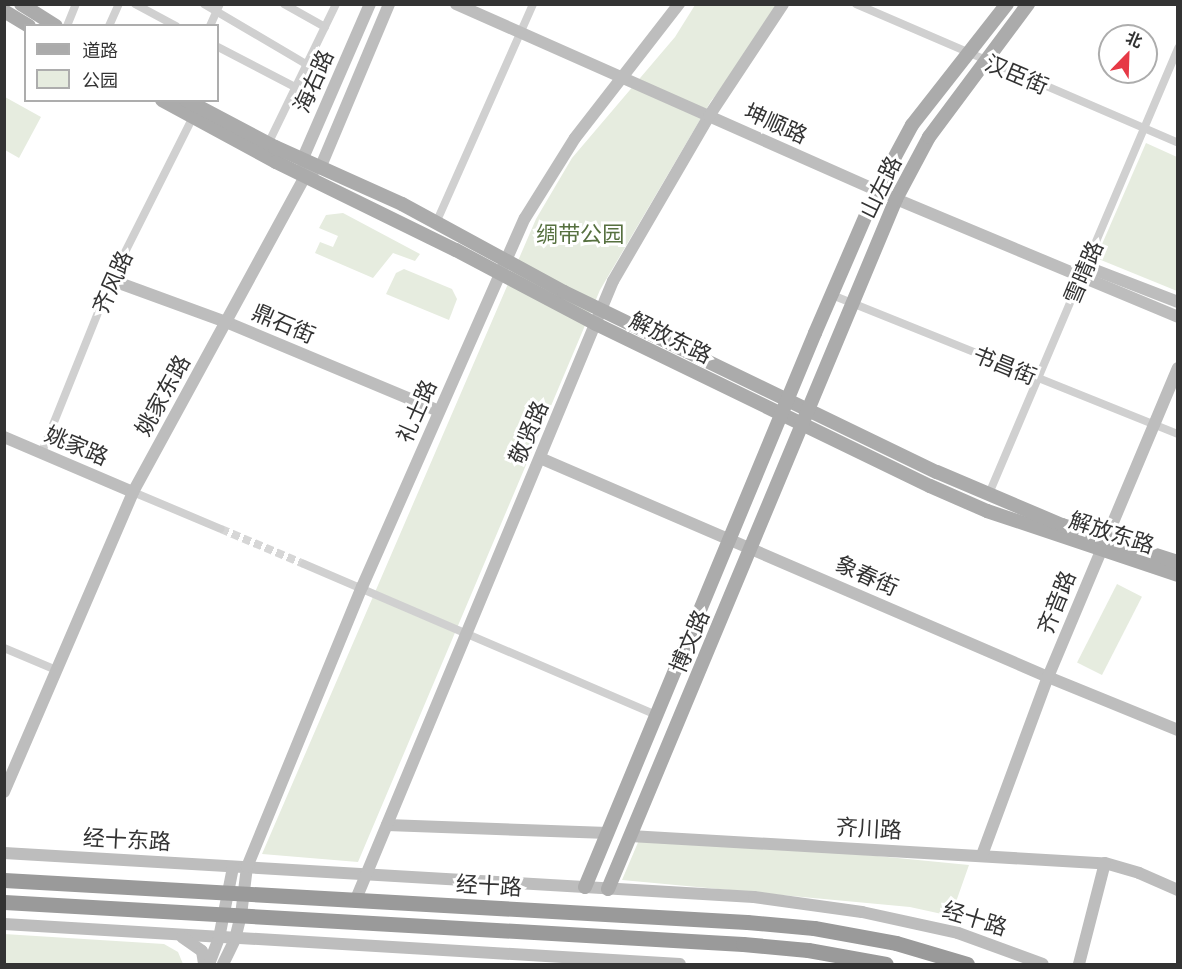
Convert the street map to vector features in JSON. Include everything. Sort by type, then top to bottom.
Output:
[{"type":"highway","name":"经十路","points":[[4,880],[356,899],[814,928],[896,943],[967,964]]},
{"type":"highway","name":"经十路","points":[[4,902],[742,944],[808,950],[886,964]]},
{"type":"main road","points":[[21,4],[53,24]]},
{"type":"main road","name":"山左路","points":[[784,407],[877,190],[912,125],[1007,4]]},
{"type":"main road","name":"山左路","points":[[806,417],[896,199],[928,137],[1029,4]]},
{"type":"main road","points":[[4,11],[25,24]]},
{"type":"main road","name":"解放东路","points":[[166,102],[305,176],[601,310],[784,407]]},
{"type":"main road","name":"解放东路","points":[[190,102],[268,144],[321,166],[436,223],[596,324],[988,496],[1178,575]]},
{"type":"main road","name":"博文路","points":[[585,887],[784,407]]},
{"type":"main road","name":"解放东路","points":[[806,417],[987,511],[1102,545],[1178,562]]},
{"type":"main road","name":"博文路","points":[[608,889],[806,417]]},
{"type":"street","points":[[68,24],[76,4]]},
{"type":"street","points":[[110,24],[119,4]]},
{"type":"street","points":[[135,4],[172,24]]},
{"type":"street","points":[[204,4],[219,8],[306,64]]},
{"type":"street","points":[[284,4],[325,27]]},
{"type":"street","points":[[268,144],[336,4]]},
{"type":"street","name":"海右路","points":[[305,176],[303,158],[370,4]]},
{"type":"street","name":"海右路","points":[[321,166],[389,4]]},
{"type":"street","name":"坤顺路","points":[[456,4],[896,199],[1081,278],[1178,316]]},
{"type":"street","points":[[436,223],[533,4]]},
{"type":"street","name":"礼士路","points":[[247,867],[362,587],[525,218],[575,138],[624,79],[679,4]]},
{"type":"street","name":"敬贤路","points":[[356,899],[613,281],[709,116],[783,4]]},
{"type":"street","name":"汉臣街","points":[[856,4],[1178,143]]},
{"type":"street","points":[[211,24],[219,8]]},
{"type":"street","points":[[219,48],[295,87]]},
{"type":"street","name":"雪晴路","points":[[988,496],[1178,48]]},
{"type":"street","name":"齐风路","points":[[42,452],[111,280],[193,117]]},
{"type":"street","name":"姚家东路","points":[[4,792],[133,492],[305,176],[321,166]]},
{"type":"street","points":[[1081,278],[1090,268],[1178,302]]},
{"type":"street","name":"鼎石街","points":[[111,280],[226,322],[439,411]]},
{"type":"street","name":"书昌街","points":[[832,296],[1178,434]]},
{"type":"street","name":"齐音路","points":[[982,855],[1048,677],[1178,368]]},
{"type":"street","name":"姚家路","points":[[4,437],[133,492]]},
{"type":"street","name":"象春街","points":[[540,458],[751,547],[1048,677],[1178,730]]},
{"type":"street","points":[[133,492],[221,529]]},
{"type":"street","points":[[304,564],[656,715]]},
{"type":"street","points":[[4,648],[56,670]]},
{"type":"street","points":[[387,825],[608,833]]},
{"type":"street","name":"齐川路","points":[[630,836],[1105,863],[1139,873],[1178,890]]},
{"type":"street","name":"经十东路","points":[[4,853],[247,867]]},
{"type":"street","points":[[1079,964],[1105,863]]},
{"type":"street","points":[[209,964],[219,938],[233,867]]},
{"type":"street","points":[[224,964],[235,939],[241,915],[246,893],[247,867]]},
{"type":"street","name":"经十路","points":[[247,867],[754,897],[862,912],[958,933],[1043,964]]},
{"type":"street","points":[[4,924],[680,964]]},
{"type":"street","points":[[178,936],[202,951],[204,964]]},
{"type":"green space","name":"绸带公园","points":[[695,5],[788,5],[711,101],[600,290],[358,862],[262,854],[536,219],[572,158],[675,37]]},
{"type":"green space","points":[[5,97],[41,117],[19,158],[5,150]]},
{"type":"green space","points":[[1146,143],[1177,157],[1177,291],[1096,258]]},
{"type":"green space","points":[[343,213],[420,254],[415,261],[393,253],[373,278],[315,253],[320,242],[333,247],[338,236],[319,228],[326,215]]},
{"type":"green space","points":[[404,269],[452,289],[457,299],[449,320],[386,294],[396,273]]},
{"type":"green space","points":[[1117,584],[1142,597],[1102,675],[1077,662]]},
{"type":"green space","points":[[642,833],[969,865],[951,916],[910,907],[622,880]]},
{"type":"green space","points":[[4,934],[164,944],[178,952],[183,964],[5,964]]},
{"type":"tunnel","points":[[221,529],[304,564]]}]
